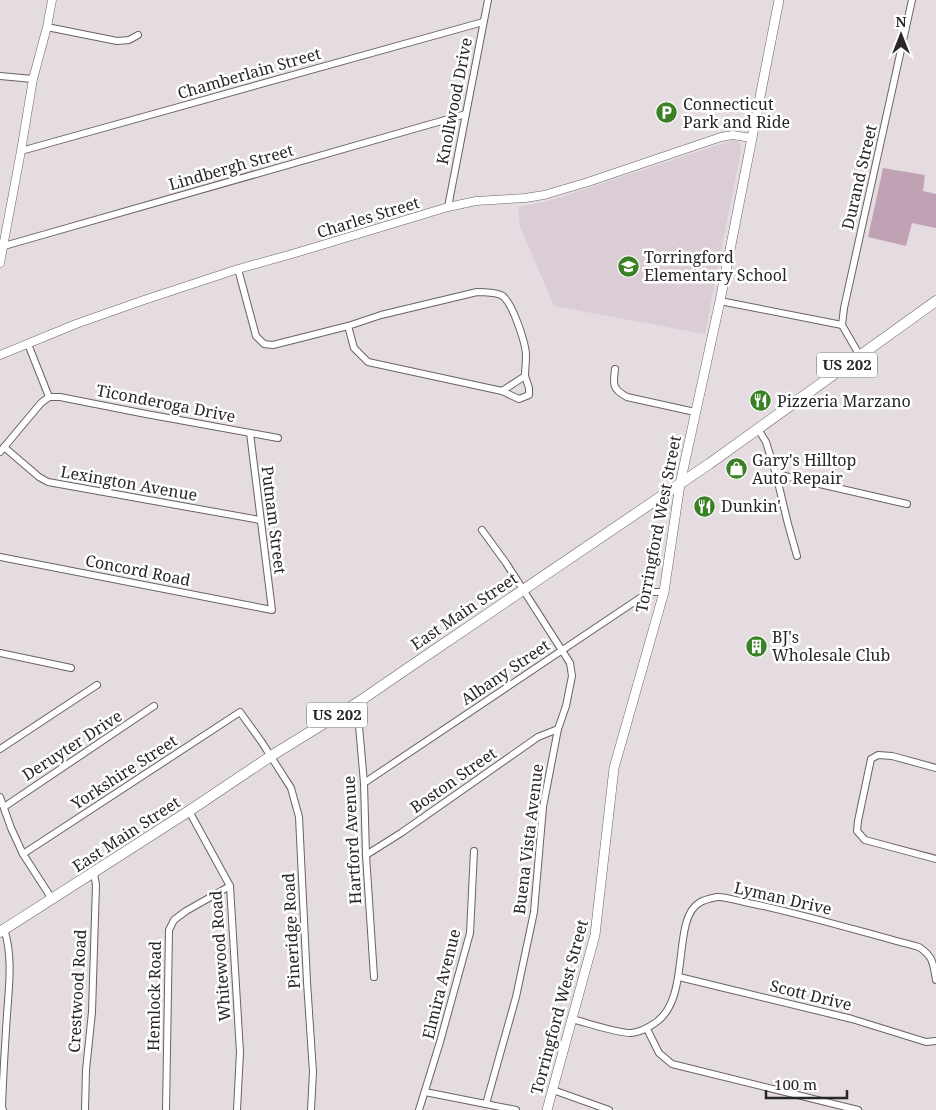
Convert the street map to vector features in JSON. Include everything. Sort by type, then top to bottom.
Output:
[{"type":"highway","name":"East Main Street","points":[[2,930],[94,873],[271,756],[356,703],[680,484],[936,301]]},
{"type":"main road","name":"Torringford West Street","points":[[547,1110],[592,949],[614,768],[664,592],[680,484],[720,301],[779,0]]},
{"type":"street","points":[[0,263],[22,151],[33,79],[47,28],[52,0]]},
{"type":"street","name":"Knollwood Drive","points":[[448,207],[488,0]]},
{"type":"street","name":"Durand Street","points":[[842,325],[844,308],[912,0]]},
{"type":"street","name":"Chamberlain Street","points":[[22,151],[483,22]]},
{"type":"street","points":[[47,28],[118,41],[128,40],[138,35]]},
{"type":"street","points":[[0,76],[33,79]]},
{"type":"street","name":"Lindbergh Street","points":[[4,246],[466,114]]},
{"type":"street","name":"Charles Street","points":[[0,355],[76,324],[144,300],[238,269],[448,207],[476,201],[544,195],[721,137],[734,135],[751,138]]},
{"type":"street","points":[[238,269],[256,336],[264,344],[273,345],[348,326],[381,314],[477,292],[490,292],[502,295],[509,304],[524,338],[526,355],[525,376],[529,395],[519,399],[502,391],[368,362],[354,348],[348,326]]},
{"type":"street","points":[[720,301],[842,325],[860,356]]},
{"type":"street","points":[[2,450],[41,403],[49,397],[28,344]]},
{"type":"street","points":[[615,369],[613,384],[619,392],[627,397],[695,412]]},
{"type":"street","points":[[502,391],[525,376]]},
{"type":"street","name":"Ticonderoga Drive","points":[[49,397],[60,396],[278,438]]},
{"type":"street","points":[[758,429],[766,442],[776,474],[797,556]]},
{"type":"street","name":"Putnam Street","points":[[250,433],[272,610]]},
{"type":"street","name":"Lexington Avenue","points":[[2,450],[48,482],[260,520]]},
{"type":"street","points":[[776,474],[907,504]]},
{"type":"street","name":"Buena Vista Avenue","points":[[482,530],[523,589],[570,663],[572,676],[566,706],[558,730],[543,807],[534,912],[516,998],[486,1104]]},
{"type":"street","name":"Concord Road","points":[[0,557],[272,610]]},
{"type":"street","name":"Albany Street","points":[[364,783],[646,594],[664,592]]},
{"type":"street","points":[[0,653],[71,668]]},
{"type":"street","points":[[0,749],[97,685]]},
{"type":"street","name":"Hartford Avenue","points":[[356,703],[364,783],[366,855],[374,977]]},
{"type":"street","name":"Deruyter Drive","points":[[4,807],[154,706]]},
{"type":"street","name":"Pineridge Road","points":[[240,712],[291,788],[299,817],[313,1072],[310,1110]]},
{"type":"street","name":"Yorkshire Street","points":[[23,854],[240,712]]},
{"type":"street","name":"Boston Street","points":[[366,855],[538,738],[558,730]]},
{"type":"street","points":[[936,768],[892,756],[878,755],[871,759],[857,831],[865,840],[936,859]]},
{"type":"street","points":[[0,797],[23,854],[52,899]]},
{"type":"street","name":"Whitewood Road","points":[[189,811],[230,886],[240,1052],[237,1110]]},
{"type":"street","name":"Elmira Avenue","points":[[419,1110],[470,933],[474,851]]},
{"type":"street","name":"Crestwood Road","points":[[85,1110],[86,1070],[92,1012],[96,885],[94,873]]},
{"type":"street","name":"Hemlock Road","points":[[166,1110],[169,930],[174,920],[186,911],[230,886]]},
{"type":"street","name":"Lyman Drive","points":[[647,1029],[659,1021],[670,1009],[679,976],[686,923],[691,911],[699,903],[718,897],[775,908],[919,947],[932,960],[936,980]]},
{"type":"street","points":[[2,930],[7,937],[9,950],[3,1110]]},
{"type":"street","name":"Scott Drive","points":[[679,976],[852,1020],[926,1042],[936,1041]]},
{"type":"street","points":[[572,1019],[610,1030],[631,1033],[647,1029],[659,1053],[672,1064],[858,1110]]},
{"type":"street","points":[[553,1090],[609,1110]]},
{"type":"street","points":[[425,1092],[516,1110]]},
{"type":"shaded area","name":"Torringford Elementary School","points":[[733,140],[740,144],[741,150],[705,334],[554,306],[520,226],[518,207],[549,201]]},
{"type":"shaded area","points":[[883,168],[925,175],[923,191],[936,194],[936,228],[912,223],[906,246],[868,237]]},
{"type":"place","name":"Connecticut Park and Ride","points":[[667,113]]},
{"type":"place","name":"Torringford Elementary School","points":[[628,266]]},
{"type":"place","name":"Pizzeria Marzano","points":[[761,401]]},
{"type":"place","name":"Gary's Hilltop Auto Repair","points":[[736,469]]},
{"type":"place","name":"Dunkin'","points":[[705,506]]},
{"type":"place","name":"BJ's Wholesale Club","points":[[756,646]]}]
